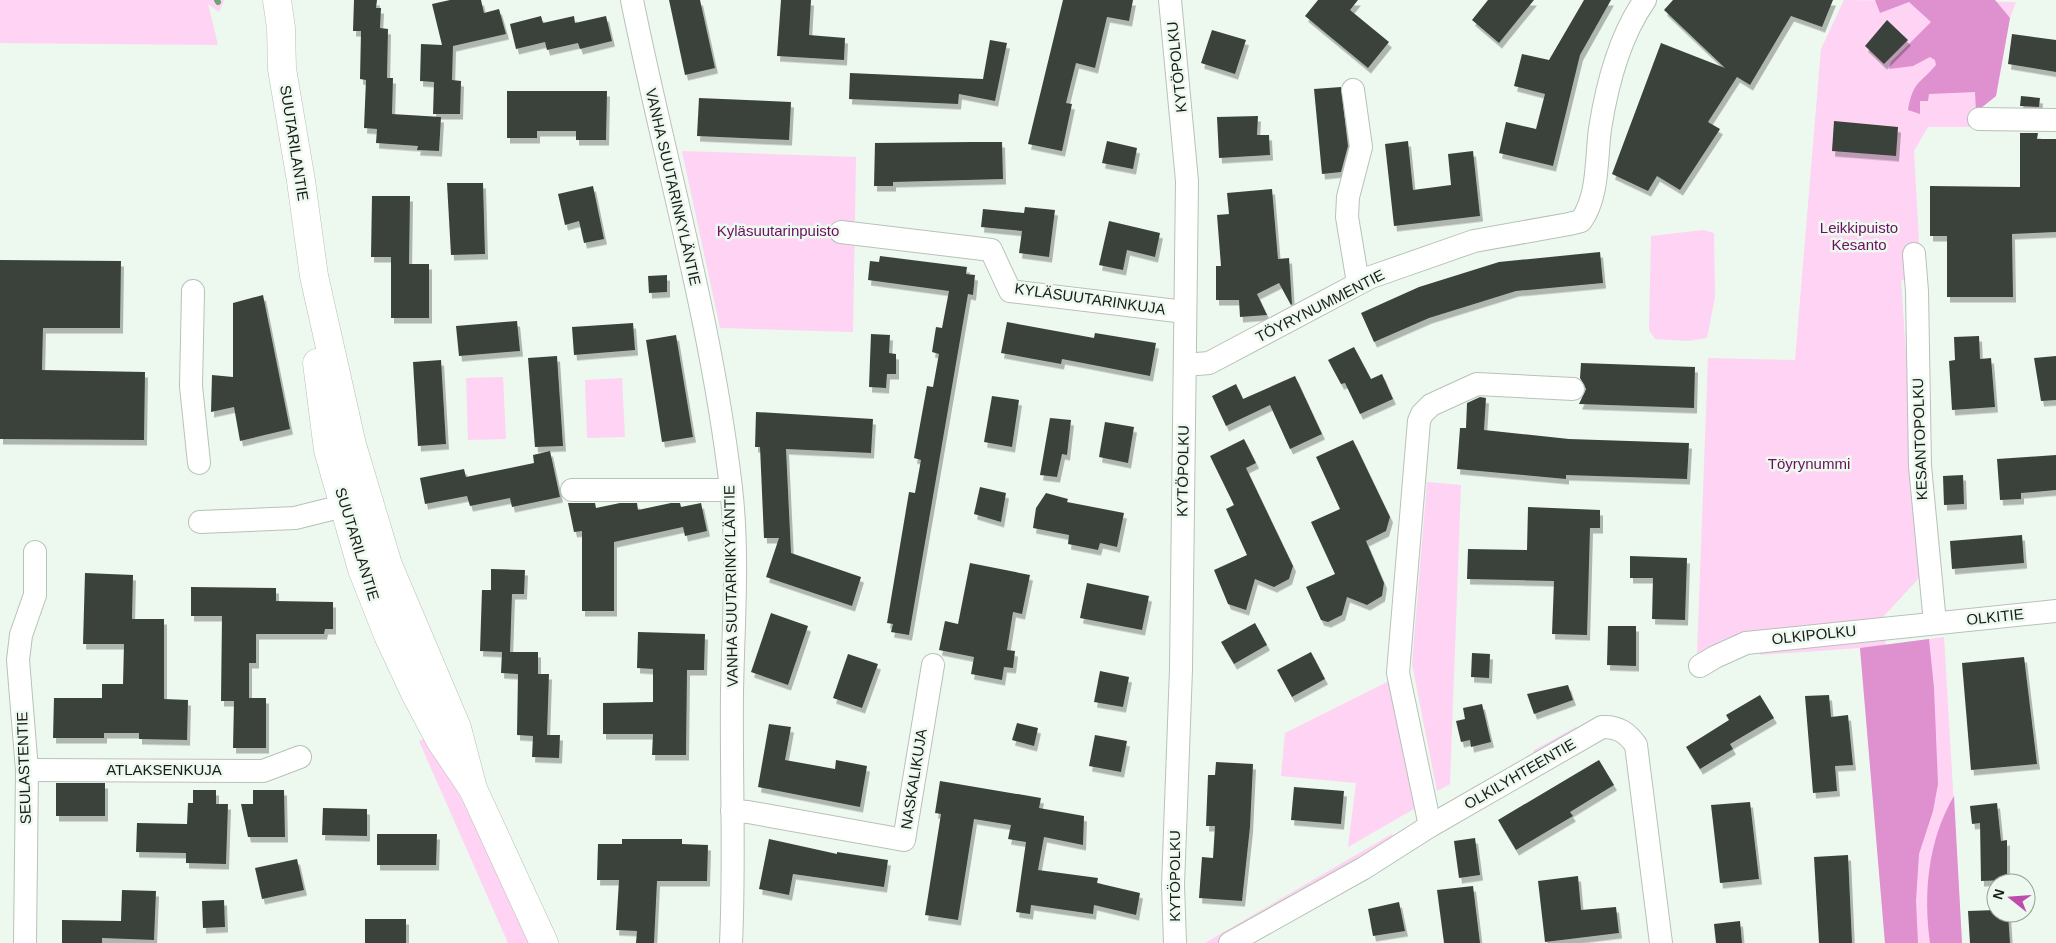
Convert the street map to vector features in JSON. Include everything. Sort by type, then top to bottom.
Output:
[{"type":"main road","name":"SUUTARILANTIE","points":[[258,0],[265,30],[282,69]]},
{"type":"main road","name":"SUUTARILANTIE","points":[[277,0],[281,28],[282,69],[301,181],[314,276],[352,445],[356,503],[388,565],[457,728],[473,789],[544,943]]},
{"type":"street","name":"VANHA SUUTARINKYLÄNTIE","points":[[632,0],[651,93],[700,300],[721,409],[731,490],[734,564],[731,943]]},
{"type":"street","name":"KYTÖPOLKU","points":[[1170,0],[1187,181],[1181,669],[1173,875],[1175,943]]},
{"type":"street","name":"TÖYRYNUMMENTIE","points":[[1185,365],[1209,363],[1371,277],[1474,240],[1581,220],[1592,202],[1600,130],[1611,78],[1632,23],[1645,0]]},
{"type":"street","points":[[1353,90],[1361,147],[1348,197],[1347,217],[1358,284]]},
{"type":"street","points":[[1990,119],[2056,120]]},
{"type":"street","name":"KYLÄSUUTARINKUJA","points":[[841,232],[991,250],[1010,291],[1185,312]]},
{"type":"street","name":"KESANTOPOLKU","points":[[1914,254],[1917,291],[1920,466],[1934,623]]},
{"type":"street","points":[[192,291],[191,386],[199,463]]},
{"type":"street","points":[[1430,826],[1398,673],[1422,414],[1431,405],[1478,384],[1573,389]]},
{"type":"street","points":[[572,490],[731,490]]},
{"type":"street","points":[[200,522],[281,520],[356,503]]},
{"type":"street","name":"SEULASTENTIE","points":[[25,943],[26,770],[18,660],[21,635],[35,595],[35,552]]},
{"type":"street","name":"OLKITIE","points":[[1934,623],[2056,611]]},
{"type":"street","name":"OLKIPOLKU","points":[[1700,666],[1746,643],[1934,623]]},
{"type":"street","name":"NASKALIKUJA","points":[[732,811],[748,812],[904,840],[933,665]]},
{"type":"street","name":"OLKILYHTEENTIE","points":[[1230,943],[1364,868],[1430,826],[1602,727],[1618,728],[1629,735],[1636,745],[1661,943]]},
{"type":"street","name":"ATLAKSENKUJA","points":[[26,770],[263,771],[300,757]]},
{"type":"green space","points":[[0,0],[224,0],[219,12],[208,4],[218,45],[0,43]]},
{"type":"green space","name":"Töyrynummi","points":[[1844,0],[2016,2],[2010,18],[1996,96],[1976,112],[1976,127],[1928,127],[1914,151],[1921,278],[1901,280],[1921,576],[1882,618],[1886,645],[1944,637],[1962,943],[1885,943],[1860,648],[1760,655],[1758,635],[1727,638],[1697,654],[1708,358],[1795,360],[1821,49]]},
{"type":"green space","name":"Kyläsuutarinpuisto","points":[[682,151],[856,157],[853,332],[720,328]]},
{"type":"green space","points":[[1703,230],[1714,233],[1715,297],[1707,338],[1688,341],[1655,339],[1649,330],[1651,236]]},
{"type":"green space","points":[[503,377],[506,439],[468,440],[466,378]]},
{"type":"green space","points":[[622,378],[625,437],[587,438],[585,380]]},
{"type":"green space","points":[[1427,482],[1461,485],[1450,784],[1437,791],[1412,664]]},
{"type":"green space","points":[[1391,680],[1419,806],[1348,847],[1356,783],[1281,776],[1285,733]]},
{"type":"green space","points":[[1576,727],[1580,727],[1533,754],[1534,750]]},
{"type":"green space","points":[[429,737],[501,875],[531,943],[508,943],[419,741]]},
{"type":"green space","points":[[1392,834],[1396,840],[1218,943],[1205,943]]},
{"type":"shaded area","points":[[1875,0],[1995,0],[2010,18],[1996,96],[1976,112],[1975,92],[1929,94],[1928,101],[1920,101],[1920,114],[1908,110],[1912,93],[1936,65],[1935,60],[1930,57],[1913,66],[1889,69],[1891,62],[1931,22],[1909,2],[1880,13]]},
{"type":"shaded area","points":[[1929,639],[1934,688],[1938,784],[1933,811],[1919,854],[1916,901],[1918,943],[1885,943],[1860,648]]},
{"type":"shaded area","points":[[1954,796],[1962,943],[1930,943],[1927,905],[1930,867],[1938,830]]},
{"type":"building","points":[[354,0],[377,0],[376,8],[381,8],[380,28],[388,29],[387,78],[393,78],[392,114],[441,117],[439,151],[417,150],[418,146],[376,143],[377,129],[364,128],[366,80],[360,79],[361,31],[353,31]]},
{"type":"building","points":[[450,0],[481,0],[484,13],[499,9],[506,34],[453,46],[452,80],[461,81],[460,114],[433,114],[434,82],[420,81],[421,44],[442,45],[432,4]]},
{"type":"building","points":[[669,0],[700,0],[715,68],[685,75]]},
{"type":"building","points":[[781,0],[811,0],[809,35],[845,38],[844,60],[777,56]]},
{"type":"building","points":[[1063,0],[1133,0],[1129,21],[1107,17],[1095,68],[1076,63],[1066,103],[1072,104],[1062,151],[1028,144]]},
{"type":"building","points":[[1318,0],[1358,0],[1350,10],[1389,42],[1368,68],[1305,16]]},
{"type":"building","points":[[1488,0],[1534,0],[1499,43],[1472,20]]},
{"type":"building","points":[[1584,0],[1611,0],[1580,55],[1553,166],[1499,153],[1506,122],[1536,129],[1545,94],[1514,86],[1522,54],[1549,60]]},
{"type":"building","points":[[1673,0],[1833,0],[1822,27],[1791,16],[1750,85],[1737,77],[1708,122],[1720,129],[1680,190],[1657,176],[1648,191],[1612,174],[1661,43],[1725,68],[1664,10]]},
{"type":"building","points":[[541,16],[543,23],[574,16],[575,23],[606,16],[612,41],[580,49],[578,43],[547,50],[545,42],[516,49],[510,24]]},
{"type":"building","points":[[1887,20],[1908,40],[1884,64],[1865,46]]},
{"type":"building","points":[[1212,30],[1246,40],[1235,74],[1201,63]]},
{"type":"building","points":[[2012,34],[2056,40],[2056,72],[2008,64]]},
{"type":"building","points":[[990,40],[1007,43],[995,101],[959,94],[958,104],[849,99],[850,73],[983,79]]},
{"type":"building","points":[[1341,87],[1348,146],[1341,172],[1322,174],[1314,89]]},
{"type":"building","points":[[507,91],[607,91],[606,140],[576,140],[576,131],[537,131],[537,138],[507,138]]},
{"type":"building","points":[[2021,96],[2040,98],[2039,107],[2020,106]]},
{"type":"building","points":[[699,98],[791,102],[789,140],[697,136]]},
{"type":"building","points":[[1258,116],[1257,135],[1269,135],[1270,155],[1219,158],[1217,117]]},
{"type":"building","points":[[1834,121],[1898,127],[1896,156],[1832,151]]},
{"type":"building","points":[[2020,133],[2038,133],[2037,139],[2056,139],[2056,232],[2012,234],[2013,297],[1947,297],[1947,236],[1930,236],[1930,186],[2020,187]]},
{"type":"building","points":[[1107,141],[1137,148],[1133,169],[1102,163]]},
{"type":"building","points":[[1408,141],[1413,190],[1451,185],[1448,154],[1473,151],[1480,216],[1394,226],[1385,144]]},
{"type":"building","points":[[1002,142],[1003,179],[893,182],[893,186],[874,186],[875,143]]},
{"type":"building","points":[[447,183],[483,183],[485,254],[451,255]]},
{"type":"building","points":[[593,186],[604,239],[584,243],[579,221],[565,225],[558,194]]},
{"type":"building","points":[[1272,189],[1278,259],[1289,258],[1292,304],[1279,283],[1257,294],[1267,315],[1240,317],[1239,300],[1216,300],[1216,266],[1221,266],[1217,215],[1229,214],[1227,193]]},
{"type":"building","points":[[372,196],[410,196],[409,264],[429,264],[429,318],[391,318],[391,257],[371,257]]},
{"type":"building","points":[[1025,207],[1055,210],[1049,257],[1019,253],[1022,231],[981,227],[983,209],[1024,213]]},
{"type":"building","points":[[1109,221],[1160,233],[1155,257],[1127,250],[1123,270],[1099,265]]},
{"type":"building","points":[[1600,252],[1603,283],[1516,291],[1429,318],[1374,342],[1361,313],[1419,287],[1499,262]]},
{"type":"building","points":[[880,256],[967,267],[966,274],[975,275],[973,295],[968,294],[909,635],[891,632],[893,624],[887,623],[909,492],[915,493],[921,460],[914,458],[927,386],[933,387],[939,354],[932,352],[936,327],[942,328],[949,291],[868,280],[870,261],[879,262]]},
{"type":"building","points":[[0,260],[121,261],[120,328],[43,328],[42,370],[145,372],[144,440],[0,439]]},
{"type":"building","points":[[667,275],[667,292],[649,293],[648,276]]},
{"type":"building","points":[[263,295],[290,429],[240,441],[234,407],[211,412],[212,375],[233,377],[233,303]]},
{"type":"building","points":[[517,321],[520,351],[459,356],[456,326]]},
{"type":"building","points":[[1007,322],[1094,338],[1095,333],[1156,343],[1150,376],[1062,359],[1061,364],[1001,353]]},
{"type":"building","points":[[633,323],[635,350],[574,355],[572,327]]},
{"type":"building","points":[[871,334],[890,335],[889,353],[896,354],[896,374],[887,374],[886,388],[869,387]]},
{"type":"building","points":[[676,335],[693,437],[662,442],[646,340]]},
{"type":"building","points":[[1979,336],[1980,359],[1991,358],[1995,407],[1952,410],[1949,361],[1955,360],[1954,337]]},
{"type":"building","points":[[1354,347],[1371,379],[1382,374],[1393,399],[1360,414],[1345,383],[1341,384],[1328,360]]},
{"type":"building","points":[[557,356],[563,446],[535,447],[528,358]]},
{"type":"building","points":[[2056,356],[2056,400],[2041,401],[2034,358]]},
{"type":"building","points":[[441,360],[446,444],[418,446],[413,362]]},
{"type":"building","points":[[1581,363],[1695,367],[1694,408],[1579,404],[1586,389],[1580,378]]},
{"type":"building","points":[[1295,376],[1322,434],[1290,449],[1270,405],[1226,426],[1212,396],[1236,384],[1243,399]]},
{"type":"building","points":[[992,396],[1019,400],[1012,447],[984,442]]},
{"type":"building","points":[[1480,397],[1486,398],[1484,430],[1569,439],[1689,443],[1687,479],[1566,475],[1566,479],[1457,469],[1460,428],[1466,428],[1467,403]]},
{"type":"building","points":[[756,412],[873,419],[871,453],[786,449],[791,553],[861,577],[852,606],[766,577],[779,538],[764,538],[760,447],[755,447]]},
{"type":"building","points":[[1050,418],[1071,420],[1067,455],[1062,454],[1057,477],[1040,475]]},
{"type":"building","points":[[1105,422],[1134,427],[1128,463],[1099,457]]},
{"type":"building","points":[[1244,439],[1256,463],[1246,468],[1293,566],[1289,579],[1274,587],[1255,579],[1246,610],[1228,604],[1214,570],[1247,555],[1226,509],[1234,505],[1210,456]]},
{"type":"building","points":[[1353,440],[1390,517],[1386,531],[1366,541],[1384,583],[1382,596],[1367,605],[1347,597],[1342,615],[1328,622],[1321,620],[1306,587],[1335,574],[1311,522],[1340,509],[1316,457]]},
{"type":"building","points":[[550,451],[560,497],[512,507],[510,498],[470,506],[467,496],[425,504],[420,478],[464,469],[466,477],[534,463],[533,455]]},
{"type":"building","points":[[2056,455],[2056,490],[2021,493],[2021,499],[2000,500],[1997,459]]},
{"type":"building","points":[[1963,475],[1964,504],[1944,505],[1943,476]]},
{"type":"building","points":[[980,487],[1006,493],[1001,522],[974,514]]},
{"type":"building","points":[[1046,493],[1068,499],[1067,502],[1124,513],[1117,547],[1100,543],[1098,550],[1068,544],[1069,535],[1033,528],[1036,508]]},
{"type":"building","points":[[568,503],[595,503],[596,508],[620,503],[637,503],[638,510],[671,503],[680,503],[681,507],[701,503],[707,531],[685,536],[683,527],[614,542],[614,611],[582,611],[582,531],[574,532]]},
{"type":"building","points":[[1528,507],[1600,510],[1600,528],[1590,528],[1587,635],[1552,634],[1554,581],[1467,579],[1468,549],[1527,550]]},
{"type":"building","points":[[2022,535],[2024,563],[1952,569],[1950,541]]},
{"type":"building","points":[[1630,556],[1687,558],[1685,620],[1652,619],[1653,578],[1630,578]]},
{"type":"building","points":[[970,563],[1030,575],[1022,614],[1013,612],[1007,650],[1015,651],[1013,668],[1004,667],[1002,680],[971,674],[974,657],[939,650],[945,621],[958,624]]},
{"type":"building","points":[[491,569],[525,570],[524,594],[512,594],[510,652],[538,652],[538,674],[549,674],[547,735],[560,735],[559,758],[532,757],[533,736],[517,735],[518,674],[501,673],[502,652],[480,651],[482,590],[491,590]]},
{"type":"building","points":[[85,573],[133,575],[132,619],[164,619],[164,699],[188,700],[187,740],[139,739],[139,733],[104,733],[104,738],[53,738],[54,698],[102,698],[102,684],[123,684],[124,644],[83,644]]},
{"type":"building","points":[[1087,583],[1149,596],[1142,630],[1080,618]]},
{"type":"building","points":[[191,587],[276,588],[276,601],[333,602],[333,629],[325,629],[324,634],[256,634],[256,663],[249,663],[249,698],[266,698],[266,748],[233,748],[234,701],[221,701],[222,616],[191,616]]},
{"type":"building","points":[[771,613],[808,626],[788,685],[751,672]]},
{"type":"building","points":[[1255,623],[1267,645],[1234,664],[1221,642]]},
{"type":"building","points":[[1608,626],[1636,626],[1636,666],[1607,665]]},
{"type":"building","points":[[638,632],[705,634],[704,670],[687,670],[686,755],[652,755],[653,734],[603,734],[603,703],[653,702],[653,669],[637,668]]},
{"type":"building","points":[[1311,652],[1325,679],[1292,697],[1277,670]]},
{"type":"building","points":[[1472,653],[1490,654],[1489,678],[1471,677]]},
{"type":"building","points":[[848,654],[878,664],[862,708],[833,698]]},
{"type":"building","points":[[2024,657],[2037,764],[1971,770],[1962,663]]},
{"type":"building","points":[[1100,671],[1129,677],[1123,707],[1094,702]]},
{"type":"building","points":[[1568,685],[1573,700],[1534,714],[1527,694]]},
{"type":"building","points":[[1760,695],[1774,718],[1730,744],[1733,749],[1700,769],[1686,747],[1729,720],[1726,715]]},
{"type":"building","points":[[1829,695],[1831,717],[1848,715],[1853,765],[1835,766],[1837,791],[1813,793],[1805,696]]},
{"type":"building","points":[[1482,704],[1491,742],[1471,747],[1470,740],[1461,742],[1456,721],[1465,719],[1463,708]]},
{"type":"building","points":[[1017,723],[1038,728],[1034,746],[1012,740]]},
{"type":"building","points":[[769,724],[791,727],[785,760],[835,769],[836,760],[867,766],[860,807],[758,787]]},
{"type":"building","points":[[1095,735],[1127,741],[1121,772],[1089,766]]},
{"type":"building","points":[[1599,760],[1614,785],[1570,812],[1573,816],[1516,850],[1498,820]]},
{"type":"building","points":[[1216,762],[1253,764],[1250,827],[1242,901],[1199,898],[1202,857],[1213,858],[1215,826],[1206,826],[1208,775],[1215,775]]},
{"type":"building","points":[[940,781],[1041,798],[1039,808],[1084,816],[1083,845],[1044,837],[1038,870],[1098,878],[1097,883],[1140,893],[1136,915],[1094,905],[1093,914],[1031,905],[1030,914],[1016,912],[1026,842],[1008,839],[1011,825],[974,819],[958,920],[925,915],[941,814],[935,813]]},
{"type":"building","points":[[56,783],[105,783],[105,816],[56,816]]},
{"type":"building","points":[[1294,787],[1344,791],[1341,824],[1291,820]]},
{"type":"building","points":[[193,790],[216,790],[216,804],[228,804],[226,864],[186,863],[186,853],[136,852],[137,823],[187,824],[188,803],[193,803]]},
{"type":"building","points":[[253,790],[284,790],[285,837],[248,837],[241,804],[253,804]]},
{"type":"building","points":[[1750,802],[1759,879],[1720,883],[1711,805]]},
{"type":"building","points":[[1997,803],[2001,841],[2007,840],[2007,873],[1986,873],[1986,881],[1981,881],[1980,823],[1972,824],[1970,806]]},
{"type":"building","points":[[323,808],[367,809],[367,836],[322,835]]},
{"type":"building","points":[[377,834],[437,834],[436,865],[377,865]]},
{"type":"building","points":[[1475,838],[1480,875],[1459,878],[1454,841]]},
{"type":"building","points":[[622,839],[682,839],[682,844],[708,845],[707,881],[657,881],[654,943],[636,943],[637,931],[616,930],[619,880],[597,880],[598,844],[622,844]]},
{"type":"building","points":[[769,839],[837,854],[837,852],[888,860],[884,887],[793,874],[789,895],[759,889]]},
{"type":"building","points":[[1848,855],[1852,943],[1819,943],[1814,857]]},
{"type":"building","points":[[297,859],[304,890],[262,899],[255,868]]},
{"type":"building","points":[[1578,876],[1581,910],[1616,907],[1619,933],[1545,942],[1538,881]]},
{"type":"building","points":[[1473,886],[1480,943],[1444,943],[1437,890]]},
{"type":"building","points":[[122,890],[156,891],[154,940],[102,938],[102,943],[62,943],[62,920],[121,921]]},
{"type":"building","points":[[224,900],[225,927],[203,928],[202,901]]},
{"type":"building","points":[[1399,902],[1405,931],[1373,936],[1368,909]]},
{"type":"building","points":[[1986,910],[1986,923],[2009,923],[2010,943],[1970,943],[1968,911]]},
{"type":"building","points":[[365,919],[406,919],[406,943],[365,943]]},
{"type":"building","points":[[1740,921],[1742,943],[1716,943],[1714,924]]},
{"type":"park label","name":"Leikkipuisto Kesanto","points":[[1859,236]]}]
